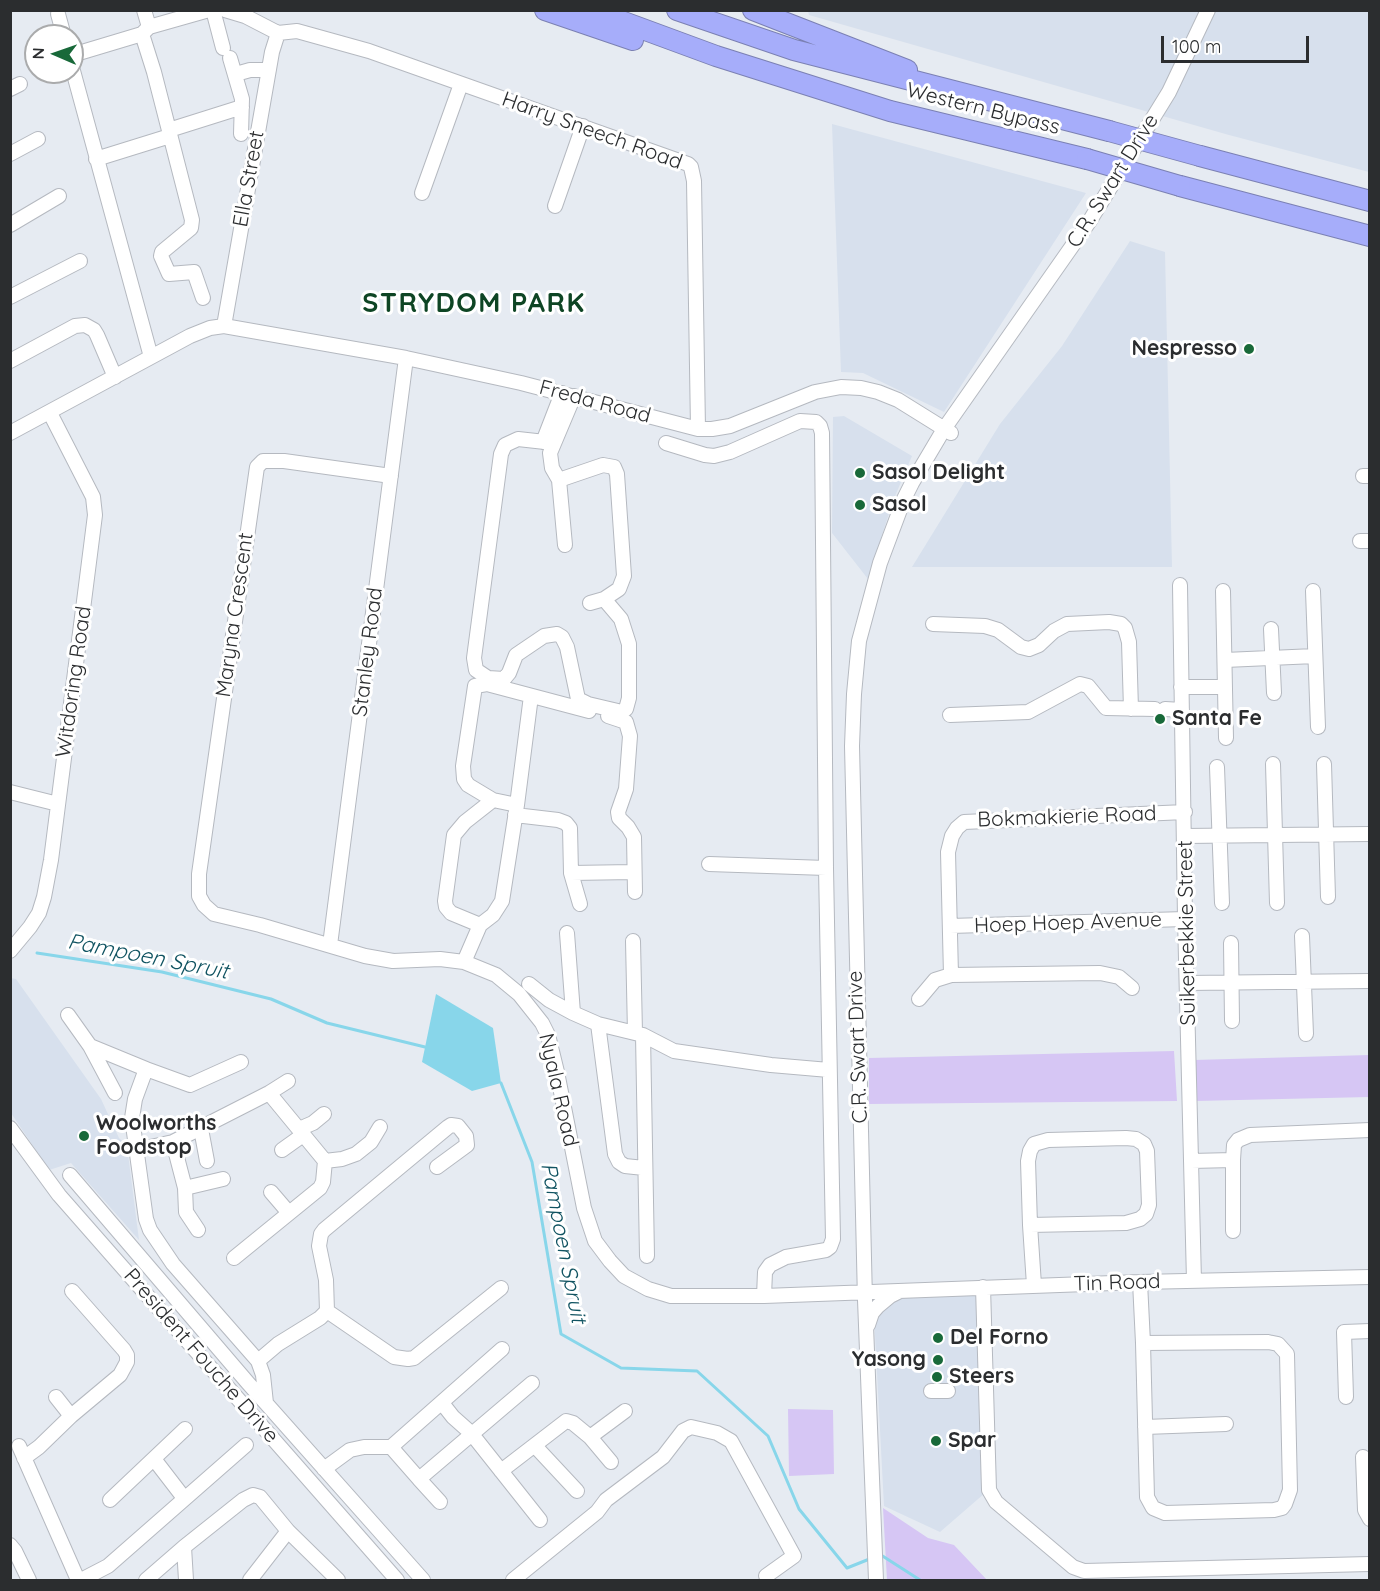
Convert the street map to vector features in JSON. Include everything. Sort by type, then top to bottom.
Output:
[{"type":"highway","points":[[545,10],[633,40],[890,111]]},
{"type":"highway","name":"Western Bypass","points":[[591,10],[628,26],[716,56],[890,111],[1087,159],[1370,236]]},
{"type":"highway","name":"Western Bypass","points":[[677,10],[794,50],[1370,201]]},
{"type":"highway","points":[[753,10],[982,100]]},
{"type":"street","points":[[144,10],[145,30],[192,225],[162,252],[161,256],[169,274],[194,272],[203,298]]},
{"type":"street","points":[[84,51],[211,10],[237,75],[242,99],[241,134]]},
{"type":"street","name":"C.R. Swart Drive","points":[[876,1580],[866,1327],[852,746],[854,694],[860,641],[880,563],[912,483],[948,431],[996,353],[1089,222],[1169,92],[1208,10]]},
{"type":"street","points":[[227,11],[245,16],[278,33]]},
{"type":"street","points":[[58,14],[61,24]]},
{"type":"street","name":"Harry Sneech Road","points":[[278,33],[297,31],[344,43],[684,162],[691,167],[694,181],[698,429]]},
{"type":"street","name":"Ella Street","points":[[224,326],[273,45],[278,33]]},
{"type":"street","points":[[237,75],[250,70],[269,70]]},
{"type":"street","points":[[76,84],[151,357]]},
{"type":"street","points":[[422,193],[461,84]]},
{"type":"street","points":[[96,159],[242,107]]},
{"type":"street","points":[[555,206],[582,126]]},
{"type":"street","points":[[10,154],[38,139]]},
{"type":"street","points":[[10,225],[59,196]]},
{"type":"street","points":[[10,297],[80,261]]},
{"type":"street","points":[[10,361],[75,326],[85,325],[94,330],[97,335],[115,377]]},
{"type":"street","points":[[10,433],[190,336],[210,328],[224,326]]},
{"type":"street","name":"Freda Road","points":[[224,326],[406,358],[568,394],[698,429],[730,426],[815,392],[841,387],[861,388],[898,400],[948,431]]},
{"type":"street","name":"Stanley Road","points":[[330,945],[406,358]]},
{"type":"street","points":[[565,545],[559,480],[552,468],[548,442],[568,394]]},
{"type":"street","name":"Witdoring Road","points":[[10,951],[39,913],[44,897],[95,508],[93,497],[50,413]]},
{"type":"street","points":[[666,443],[714,456],[730,452],[800,421],[811,421],[820,426],[822,433],[832,1244],[820,1252],[796,1254],[777,1260],[766,1270],[764,1296]]},
{"type":"street","points":[[548,442],[518,439],[510,441],[505,445],[501,454],[474,658],[476,670],[488,678],[504,679],[516,655],[544,636],[557,634],[562,637],[567,647],[578,699],[588,704],[622,712],[626,709],[629,698],[629,644],[621,619],[597,601],[619,589],[624,576],[616,470],[611,466],[603,465],[559,480]]},
{"type":"street","name":"Maryna Crescent","points":[[200,899],[199,874],[255,470],[263,461],[275,460],[391,476]]},
{"type":"street","name":"Suikerbekkie Street","points":[[1180,585],[1194,1281]]},
{"type":"street","points":[[1223,591],[1226,738]]},
{"type":"street","points":[[1313,591],[1318,727]]},
{"type":"street","points":[[933,624],[985,626],[998,630],[1021,647],[1029,649],[1039,645],[1062,626],[1072,623],[1121,624],[1125,628],[1129,642],[1131,709]]},
{"type":"street","points":[[1271,629],[1274,693]]},
{"type":"street","points":[[1225,660],[1315,656]]},
{"type":"street","points":[[580,904],[572,873],[571,834],[566,823],[516,810],[493,800],[468,785],[462,775],[475,686],[487,684],[627,722],[630,736],[628,778],[618,812],[619,818],[634,837],[635,892]]},
{"type":"street","points":[[950,716],[1028,711],[1080,684],[1088,686],[1106,708],[1182,710]]},
{"type":"street","points":[[1181,687],[1225,687]]},
{"type":"street","points":[[464,962],[480,925],[493,915],[502,901],[531,696]]},
{"type":"street","points":[[1273,764],[1277,903]]},
{"type":"street","points":[[1324,764],[1328,897]]},
{"type":"street","points":[[1217,767],[1222,903]]},
{"type":"street","points":[[10,792],[58,804]]},
{"type":"street","points":[[480,925],[451,913],[445,901],[454,834],[465,822],[493,800]]},
{"type":"street","name":"Bokmakierie Road","points":[[951,975],[948,852],[952,836],[964,822],[1185,812]]},
{"type":"street","points":[[1185,836],[1370,834]]},
{"type":"street","points":[[709,864],[826,868]]},
{"type":"street","points":[[572,873],[633,872]]},
{"type":"street","name":"Nyala Road","points":[[200,899],[214,914],[386,961],[441,959],[464,962],[496,975],[519,994],[542,1023],[548,1035],[584,1208],[595,1241],[610,1262],[634,1282],[671,1296],[764,1296],[865,1292]]},
{"type":"street","name":"Hoep Hoep Avenue","points":[[950,926],[1185,920]]},
{"type":"street","points":[[567,933],[573,1013]]},
{"type":"street","points":[[1302,936],[1306,1034]]},
{"type":"street","points":[[633,941],[639,1034],[647,1256]]},
{"type":"street","points":[[1231,943],[1233,1021]]},
{"type":"street","points":[[919,999],[935,980],[951,975],[1100,973],[1119,977],[1132,988]]},
{"type":"street","points":[[1187,983],[1370,981]]},
{"type":"street","points":[[529,984],[549,1000],[573,1013],[598,1024],[639,1034],[674,1051],[771,1065],[829,1070]]},
{"type":"street","points":[[68,1016],[90,1046],[115,1093]]},
{"type":"street","points":[[598,1024],[615,1154],[619,1162],[625,1166],[644,1168]]},
{"type":"street","points":[[90,1046],[190,1085],[241,1062]]},
{"type":"street","points":[[146,1069],[139,1083],[133,1110],[146,1220],[156,1241],[173,1264],[258,1361],[263,1375],[266,1403]]},
{"type":"street","points":[[137,1150],[173,1142],[270,1093],[288,1081]]},
{"type":"street","points":[[234,1258],[320,1188],[323,1182],[325,1161],[270,1093]]},
{"type":"street","points":[[282,1150],[324,1114]]},
{"type":"street","points":[[258,1361],[278,1344],[320,1318],[327,1311],[326,1280],[319,1246],[321,1234],[447,1127],[458,1126],[466,1136],[467,1145],[437,1167]]},
{"type":"street","points":[[325,1161],[342,1160],[356,1154],[371,1142],[380,1127]]},
{"type":"street","name":"President Fouche Drive","points":[[10,1128],[59,1195],[397,1581]]},
{"type":"street","points":[[201,1129],[207,1161]]},
{"type":"street","points":[[1233,1231],[1233,1160],[1234,1145],[1238,1140],[1250,1135],[1370,1130]]},
{"type":"street","points":[[1030,1225],[1126,1223],[1140,1219],[1146,1214],[1149,1205],[1147,1151],[1144,1144],[1136,1139],[1126,1138],[1048,1140],[1034,1144],[1028,1161],[1030,1225],[1034,1285]]},
{"type":"street","points":[[173,1142],[184,1188],[186,1212],[198,1230]]},
{"type":"street","points":[[1191,1161],[1233,1160]]},
{"type":"street","points":[[70,1175],[423,1581]]},
{"type":"street","points":[[184,1188],[224,1179]]},
{"type":"street","points":[[271,1192],[289,1213]]},
{"type":"street","name":"Tin Road","points":[[865,1292],[1034,1285],[1370,1277]]},
{"type":"street","points":[[1140,1282],[1147,1497],[1153,1508],[1166,1513],[1282,1508],[1289,1498],[1290,1490],[1287,1354],[1283,1348],[1278,1344],[1268,1342],[1143,1343]]},
{"type":"street","points":[[983,1287],[989,1490],[993,1498],[1062,1559],[1083,1571],[1192,1575],[1370,1564]]},
{"type":"street","points":[[327,1311],[394,1357],[408,1359],[414,1358],[501,1288]]},
{"type":"street","points":[[72,1291],[124,1350],[128,1359],[120,1375],[71,1416],[39,1447],[22,1452],[79,1581],[108,1566],[246,1445]]},
{"type":"street","points":[[866,1327],[878,1306],[890,1296],[903,1291]]},
{"type":"street","points":[[846,1293],[855,1304],[866,1327]]},
{"type":"street","points":[[1346,1397],[1344,1332],[1370,1331]]},
{"type":"street","points":[[324,1469],[351,1450],[391,1447],[502,1349]]},
{"type":"street","points":[[419,1479],[532,1383]]},
{"type":"street","points":[[931,1391],[948,1391]]},
{"type":"street","points":[[56,1397],[71,1416]]},
{"type":"street","points":[[442,1403],[453,1417],[471,1433],[540,1520]]},
{"type":"street","points":[[590,1437],[625,1411]]},
{"type":"street","points":[[501,1471],[566,1421],[573,1423],[590,1437],[611,1462]]},
{"type":"street","points":[[1145,1427],[1226,1424]]},
{"type":"street","points":[[513,1581],[597,1512],[606,1500],[663,1457],[683,1431],[691,1427],[717,1433],[731,1441],[794,1556],[766,1576]]},
{"type":"street","points":[[110,1500],[185,1429]]},
{"type":"street","points":[[535,1446],[577,1491]]},
{"type":"street","points":[[391,1447],[441,1502]]},
{"type":"street","points":[[1363,1457],[1365,1510],[1370,1519]]},
{"type":"street","points":[[154,1459],[184,1498]]},
{"type":"street","points":[[146,1581],[184,1547],[250,1495],[261,1497],[288,1531],[338,1581]]},
{"type":"street","points":[[250,1581],[288,1531]]},
{"type":"street","points":[[10,1545],[28,1581]]},
{"type":"street","points":[[184,1547],[186,1581]]},
{"type":"shaded area","points":[[808,11],[1369,11],[1369,172],[1229,135],[809,15]]},
{"type":"shaded area","points":[[832,124],[1086,193],[944,412],[863,373],[841,372]]},
{"type":"shaded area","points":[[1130,241],[1165,252],[1172,567],[912,567],[1000,424],[1062,346]]},
{"type":"shaded area","points":[[844,416],[912,456],[893,501],[868,579],[832,533],[833,417]]},
{"type":"shaded area","points":[[10,978],[16,979],[101,1099],[119,1138],[127,1146],[139,1240],[71,1163],[49,1170],[11,1113]]},
{"type":"shaded area","points":[[1174,1051],[1177,1101],[869,1104],[869,1058]]},
{"type":"shaded area","points":[[1369,1055],[1369,1097],[1195,1101],[1194,1060]]},
{"type":"shaded area","points":[[977,1292],[985,1493],[940,1532],[884,1506],[873,1297]]},
{"type":"shaded area","points":[[788,1409],[833,1410],[834,1474],[789,1476]]},
{"type":"shaded area","points":[[883,1508],[928,1538],[954,1545],[987,1580],[887,1580]]},
{"type":"water","points":[[436,994],[493,1028],[501,1083],[472,1091],[422,1062]]},
{"type":"waterway","name":"Pampoen Spruit","points":[[37,953],[162,972],[271,999],[327,1023],[425,1047]]},
{"type":"waterway","name":"Pampoen Spruit","points":[[501,1083],[532,1162],[561,1334],[621,1368],[697,1371],[768,1436],[799,1509],[847,1568],[872,1558]]},
{"type":"waterway","name":"Pampoen Spruit","points":[[878,1556],[881,1555],[920,1580]]},
{"type":"place","name":"Nespresso","points":[[1249,349]]},
{"type":"place","name":"Sasol Delight","points":[[860,473]]},
{"type":"place","name":"Sasol","points":[[860,505]]},
{"type":"place","name":"Santa Fe","points":[[1160,719]]},
{"type":"place","name":"Woolworths Foodstop","points":[[84,1136]]},
{"type":"place","name":"Del Forno","points":[[938,1338]]},
{"type":"place","name":"Yasong","points":[[938,1360]]},
{"type":"place","name":"Steers","points":[[937,1377]]},
{"type":"place","name":"Spar","points":[[936,1441]]},
{"type":"district","name":"STRYDOM PARK","points":[[474,304]]}]
